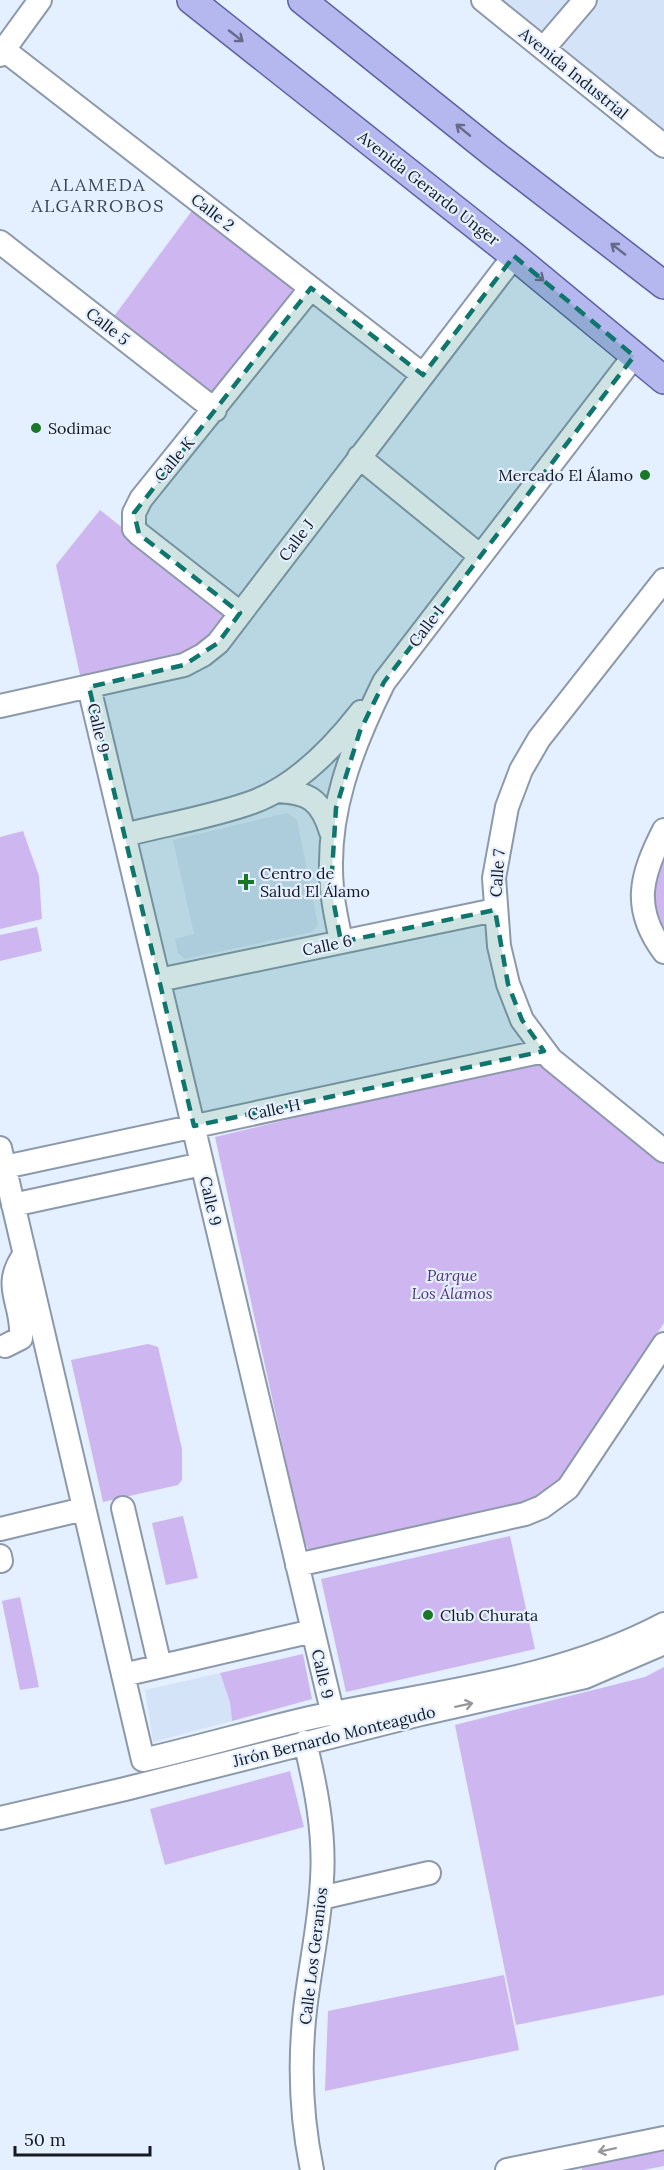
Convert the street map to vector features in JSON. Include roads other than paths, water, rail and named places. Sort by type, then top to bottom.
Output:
[{"type":"main road","name":"Avenida Gerardo Unger","points":[[191,0],[514,256],[664,380]]},
{"type":"main road","points":[[302,0],[494,154],[664,285]]},
{"type":"street","points":[[2,52],[40,0]]},
{"type":"street","name":"Avenida Industrial","points":[[483,0],[664,146]]},
{"type":"street","points":[[544,48],[585,0]]},
{"type":"street","name":"Calle 2","points":[[2,52],[423,375]]},
{"type":"street","name":"Calle 5","points":[[0,242],[215,410]]},
{"type":"street","name":"Calle J","points":[[0,706],[184,665],[203,655],[218,643],[514,256]]},
{"type":"street","name":"Calle K","points":[[240,613],[139,534],[134,529],[133,520],[141,499],[311,288]]},
{"type":"street","name":"Calle I","points":[[341,942],[332,888],[332,834],[336,808],[357,741],[384,682],[479,555],[634,357]]},
{"type":"street","points":[[360,457],[479,555]]},
{"type":"street","name":"Calle 7","points":[[664,580],[539,739],[521,770],[507,807],[498,842],[494,878],[495,910],[508,984],[522,1020],[544,1051],[566,1073],[664,1151]]},
{"type":"street","points":[[124,835],[253,802],[276,791],[317,760],[338,740],[384,682]]},
{"type":"street","name":"Calle 9","points":[[89,687],[333,1715]]},
{"type":"street","points":[[276,791],[308,796],[325,814],[332,834]]},
{"type":"street","points":[[664,830],[651,855],[642,884],[643,913],[651,934],[664,952]]},
{"type":"street","name":"Calle 6","points":[[159,980],[495,910]]},
{"type":"street","name":"Calle H","points":[[1,1161],[194,1126],[544,1051]]},
{"type":"street","points":[[1,1161],[25,1254],[123,1675],[313,1631]]},
{"type":"street","points":[[13,1205],[202,1164]]},
{"type":"street","points":[[5,1346],[21,1338],[9,1280],[14,1266],[25,1254]]},
{"type":"street","points":[[297,1565],[525,1514],[542,1508],[568,1488],[664,1344]]},
{"type":"street","points":[[123,1508],[160,1666]]},
{"type":"street","points":[[0,1529],[84,1509]]},
{"type":"street","name":"Jirón Bernardo Monteagudo","points":[[123,1675],[142,1760],[333,1715],[565,1665],[611,1649],[664,1624]]},
{"type":"street","name":"Jirón Bernardo Monteagudo","points":[[0,1818],[585,1677],[664,1643]]},
{"type":"street","name":"Calle Los Geranios","points":[[305,1743],[321,1824],[321,1898],[305,2008],[302,2056],[303,2112],[312,2170]]},
{"type":"street","points":[[321,1898],[429,1873]]},
{"type":"street","points":[[507,2170],[664,2138]]},
{"type":"place","name":"Sodimac","points":[[36,428]]},
{"type":"place","name":"Mercado El Álamo","points":[[645,475]]},
{"type":"place","name":"Centro de Salud El Álamo","points":[[246,882]]},
{"type":"place","name":"Club Churata","points":[[428,1615]]},
{"type":"district","name":"ALAMEDA ALGARROBOS","points":[[98,194]]},
{"type":"park label","name":"Parque Los Álamos","points":[[452,1284]]}]
